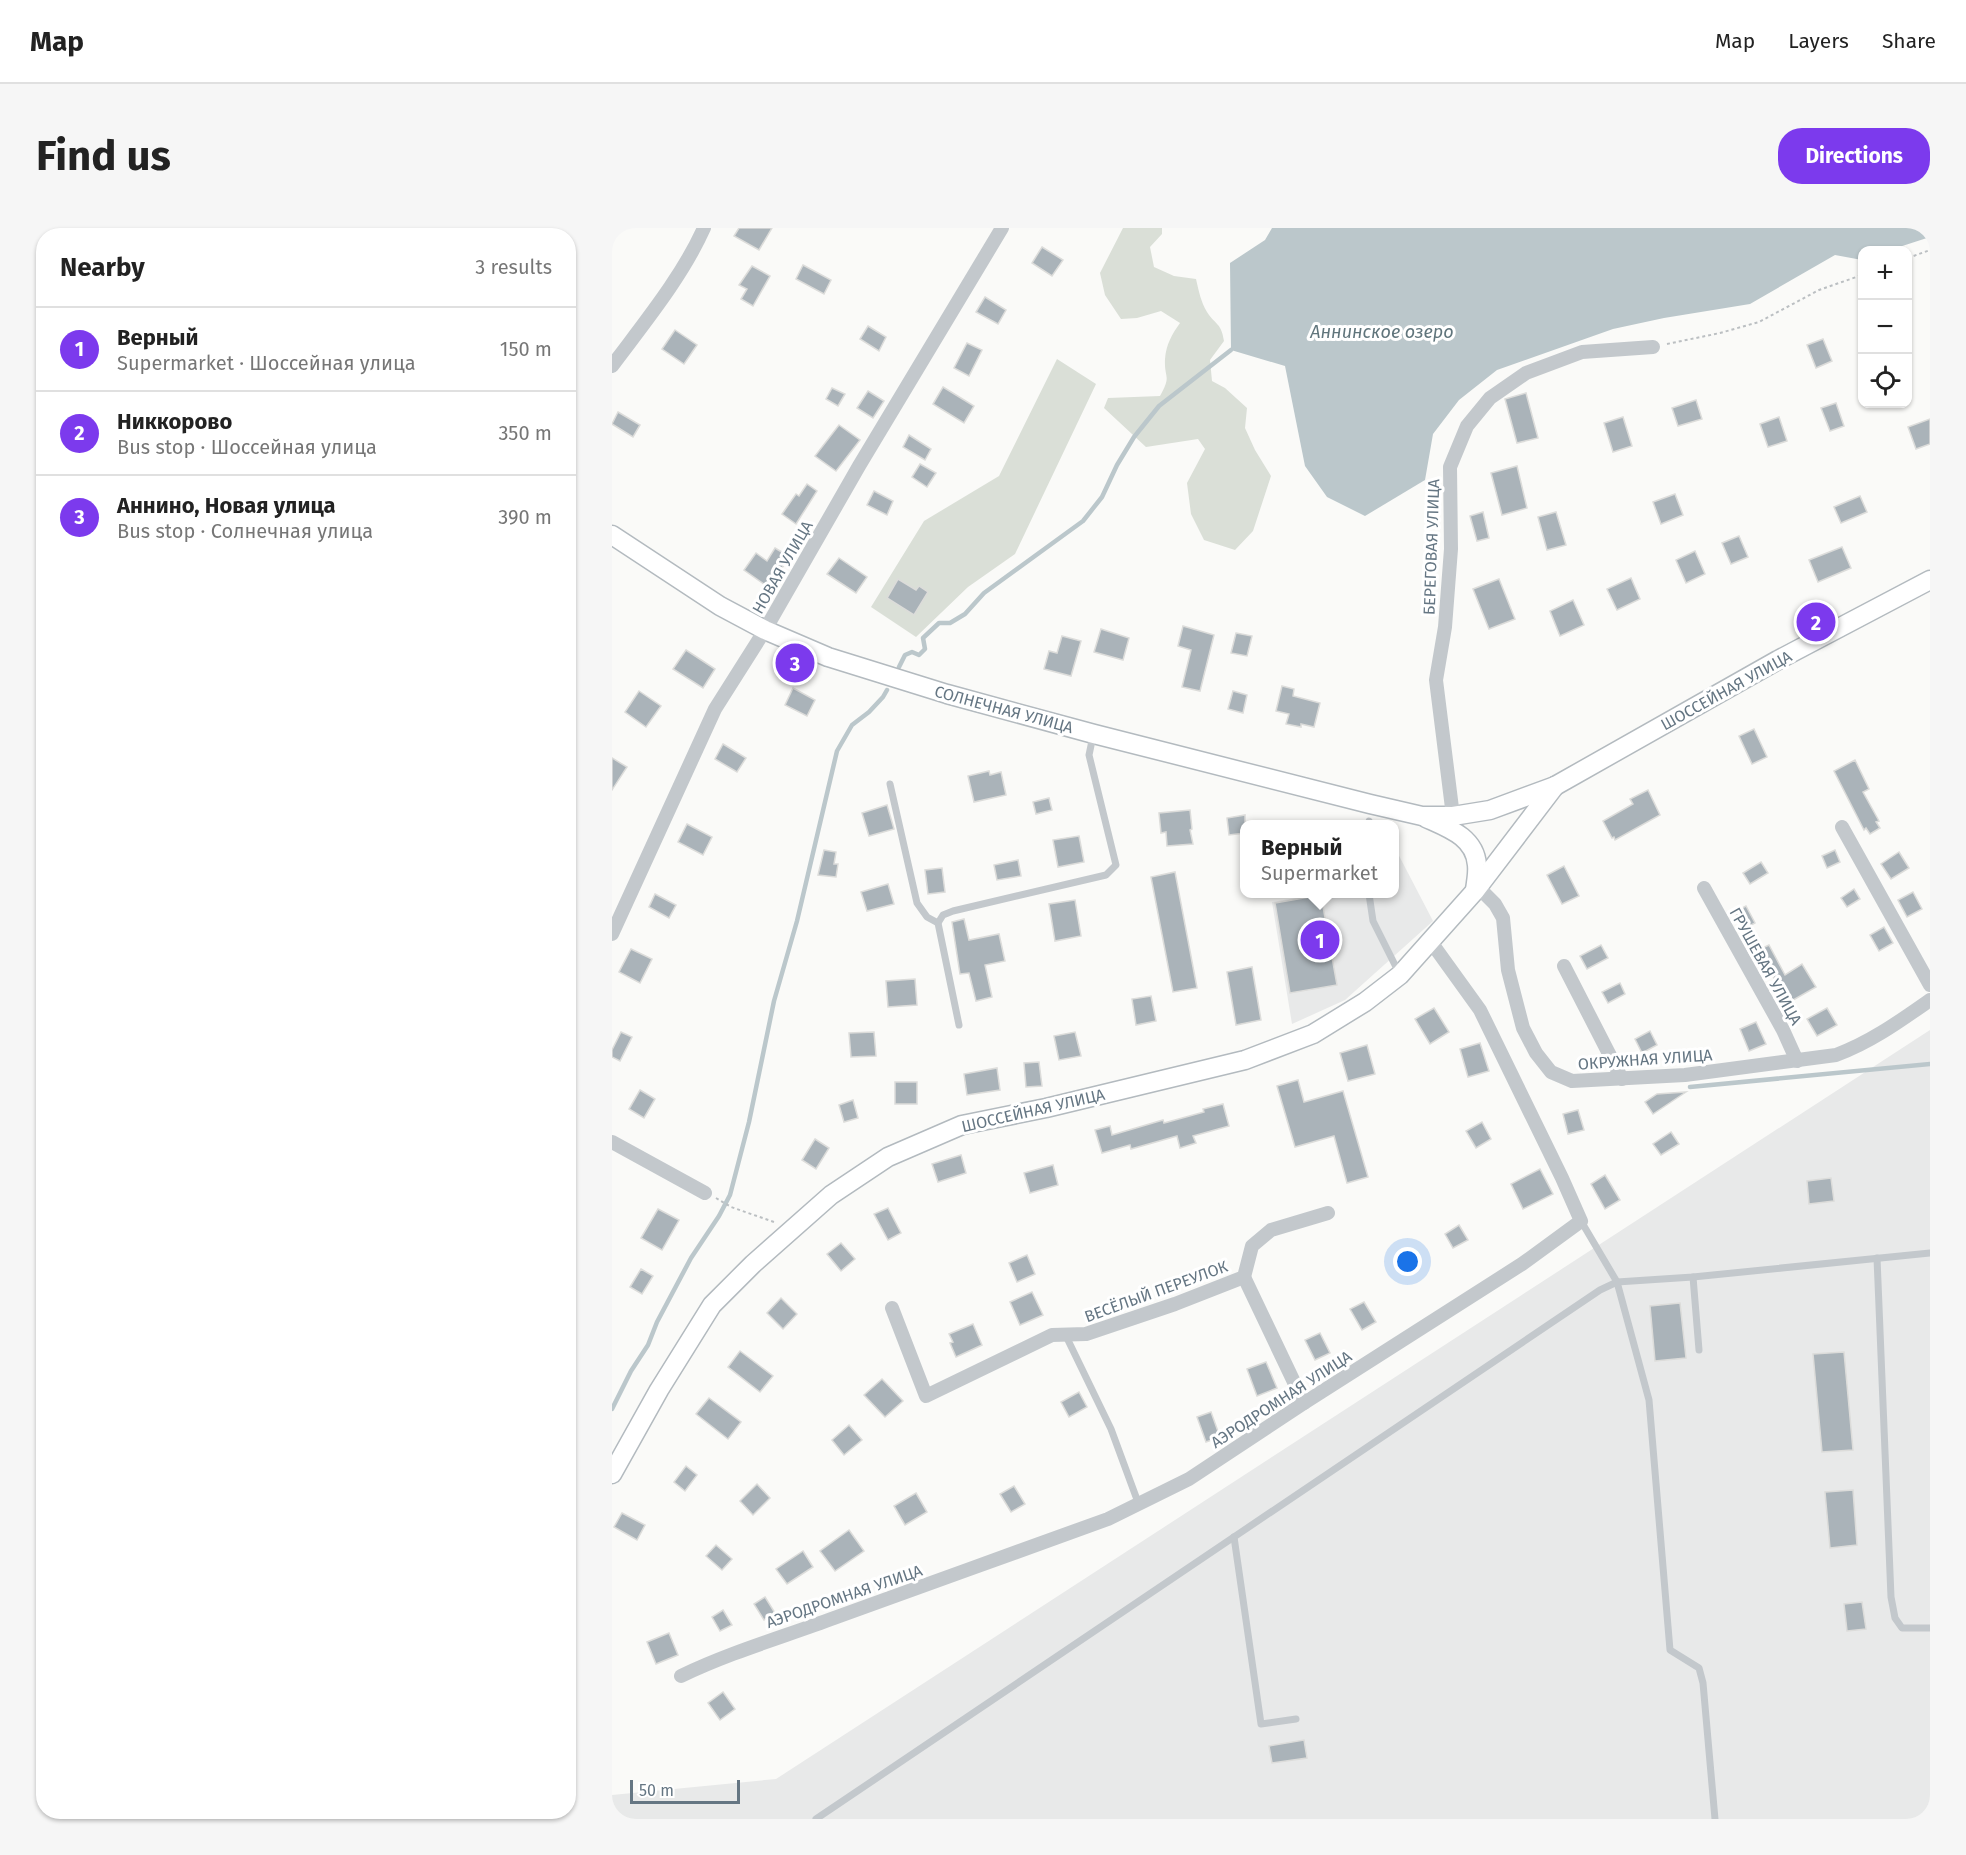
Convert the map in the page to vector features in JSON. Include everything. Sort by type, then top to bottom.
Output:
[{"type":"main road","name":"СОЛНЕЧНАЯ УЛИЦА","points":[[612,535],[720,606],[765,630],[828,657],[947,694],[1094,734],[1422,816]]},
{"type":"main road","name":"ШОССЕЙНАЯ УЛИЦА","points":[[612,1474],[659,1390],[712,1305],[753,1264],[831,1195],[888,1157],[962,1125],[1046,1108],[1245,1060],[1313,1034],[1365,1002],[1400,975],[1476,889],[1555,786],[1778,660],[1930,580]]},
{"type":"main road","points":[[1422,816],[1453,816],[1490,810],[1555,786]]},
{"type":"main road","points":[[1422,816],[1462,835],[1474,853],[1478,866],[1476,889]]},
{"type":"street","points":[[612,366],[658,304],[699,240],[704,228]]},
{"type":"street","name":"НОВАЯ УЛИЦА","points":[[612,934],[715,709],[765,630],[853,477],[1002,228]]},
{"type":"street","name":"БЕРЕГОВАЯ УЛИЦА","points":[[1453,816],[1436,680],[1445,627],[1451,549],[1450,467],[1467,426],[1490,398],[1527,373],[1582,352],[1653,347]]},
{"type":"street","points":[[1842,826],[1930,985]]},
{"type":"street","name":"ГРУШЕВАЯ УЛИЦА","points":[[1704,888],[1783,1030],[1797,1061]]},
{"type":"street","name":"ОКРУЖНАЯ УЛИЦА","points":[[1476,889],[1495,904],[1503,918],[1508,970],[1523,1028],[1536,1053],[1551,1072],[1572,1080],[1685,1075],[1836,1055],[1858,1047],[1884,1032],[1930,999]]},
{"type":"street","points":[[1431,942],[1480,1010],[1581,1221]]},
{"type":"street","points":[[1564,966],[1622,1079]]},
{"type":"street","points":[[612,1142],[705,1193]]},
{"type":"street","name":"ВЕСЁЛЫЙ ПЕРЕУЛОК","points":[[892,1308],[926,1396],[1052,1335],[1086,1334],[1175,1304],[1244,1277],[1252,1246],[1271,1230],[1328,1213]]},
{"type":"street","name":"АЭРОДРОМНАЯ УЛИЦА","points":[[681,1676],[766,1641],[828,1621],[1097,1523],[1138,1505],[1189,1479],[1522,1264],[1581,1221]]},
{"type":"street","points":[[1244,1277],[1304,1403]]},
{"type":"lane","points":[[959,1025],[938,923],[943,915],[1106,875],[1116,865],[1089,755],[1094,734]]},
{"type":"lane","points":[[891,784],[917,903],[927,916],[938,923]]},
{"type":"lane","points":[[1370,898],[1373,921],[1400,975]]},
{"type":"lane","points":[[1581,1221],[1617,1282],[1649,1400],[1670,1650],[1698,1668],[1701,1675],[1715,1819]]},
{"type":"lane","points":[[816,1819],[1600,1290],[1617,1282],[1693,1277],[1930,1253]]},
{"type":"lane","points":[[1877,1258],[1891,1597],[1895,1618],[1902,1628],[1930,1628]]},
{"type":"lane","points":[[1693,1277],[1699,1350]]},
{"type":"lane","points":[[1066,1336],[1112,1429],[1138,1505]]},
{"type":"lane","points":[[1234,1537],[1261,1724],[1296,1719]]},
{"type":"path","points":[[1912,257],[1930,250]]},
{"type":"path","points":[[1653,347],[1759,322],[1819,290],[1858,277]]},
{"type":"path","points":[[722,1202],[792,1228]]},
{"type":"shaded area","points":[[1123,228],[1162,228],[1162,234],[1150,247],[1154,267],[1174,276],[1196,279],[1205,308],[1221,330],[1224,341],[1210,360],[1212,381],[1225,388],[1247,408],[1245,428],[1271,476],[1253,531],[1235,550],[1204,540],[1191,514],[1187,483],[1205,449],[1198,439],[1146,447],[1104,408],[1108,398],[1160,396],[1167,380],[1165,359],[1167,349],[1180,323],[1161,311],[1137,318],[1121,319],[1105,295],[1100,273]]},
{"type":"shaded area","points":[[1057,359],[1096,384],[1015,554],[968,587],[916,637],[871,607],[924,521],[999,476]]},
{"type":"shaded area","points":[[1399,856],[1433,921],[1345,1000],[1292,1024],[1272,902],[1296,898],[1399,898]]},
{"type":"shaded area","points":[[1930,1030],[1930,1819],[612,1819],[612,1795],[776,1779]]},
{"type":"water","name":"Аннинское озеро","points":[[1272,228],[1930,228],[1930,237],[1902,246],[1858,246],[1858,259],[1835,255],[1750,304],[1613,329],[1497,370],[1459,400],[1433,434],[1425,480],[1365,516],[1327,497],[1305,466],[1285,366],[1231,350],[1230,263],[1265,240]]},
{"type":"building","points":[[739,228],[772,228],[759,250],[734,236]]},
{"type":"building","points":[[1042,247],[1063,260],[1052,276],[1032,263]]},
{"type":"building","points":[[803,265],[831,280],[824,294],[796,279]]},
{"type":"building","points":[[752,266],[770,276],[753,306],[741,299],[747,289],[739,285]]},
{"type":"building","points":[[985,297],[1006,310],[998,324],[976,312]]},
{"type":"building","points":[[868,326],[886,337],[879,351],[860,339]]},
{"type":"building","points":[[675,330],[697,345],[684,364],[662,349]]},
{"type":"building","points":[[1823,339],[1832,361],[1816,368],[1807,345]]},
{"type":"building","points":[[967,343],[982,350],[969,376],[954,368]]},
{"type":"building","points":[[943,387],[974,406],[964,423],[933,404]]},
{"type":"building","points":[[832,388],[845,394],[838,406],[826,399]]},
{"type":"building","points":[[868,391],[884,401],[873,418],[857,408]]},
{"type":"building","points":[[1526,393],[1538,438],[1517,443],[1505,399]]},
{"type":"building","points":[[1696,400],[1702,419],[1678,426],[1672,408]]},
{"type":"building","points":[[1836,403],[1844,426],[1830,431],[1821,408]]},
{"type":"building","points":[[618,412],[640,425],[633,437],[612,424]]},
{"type":"building","points":[[1623,417],[1632,446],[1613,452],[1604,423]]},
{"type":"building","points":[[1779,417],[1787,441],[1768,447],[1760,424]]},
{"type":"building","points":[[1930,419],[1930,444],[1916,449],[1908,427]]},
{"type":"building","points":[[839,425],[860,440],[836,471],[815,456]]},
{"type":"building","points":[[909,435],[931,449],[925,460],[903,447]]},
{"type":"building","points":[[920,464],[936,473],[927,487],[912,477]]},
{"type":"building","points":[[1517,466],[1527,508],[1502,515],[1491,473]]},
{"type":"building","points":[[807,484],[817,491],[796,524],[782,514],[796,494],[799,496]]},
{"type":"building","points":[[874,491],[893,501],[887,515],[867,505]]},
{"type":"building","points":[[1675,494],[1683,515],[1661,524],[1653,502]]},
{"type":"building","points":[[1860,496],[1867,512],[1841,523],[1834,507]]},
{"type":"building","points":[[1483,512],[1489,538],[1477,541],[1470,516]]},
{"type":"building","points":[[1556,512],[1566,545],[1547,550],[1538,517]]},
{"type":"building","points":[[1739,536],[1748,557],[1731,564],[1722,543]]},
{"type":"building","points":[[1842,547],[1851,568],[1818,582],[1809,560]]},
{"type":"building","points":[[775,548],[790,557],[768,587],[744,570],[756,553],[767,561]]},
{"type":"building","points":[[1695,551],[1705,574],[1686,583],[1676,560]]},
{"type":"building","points":[[839,558],[867,577],[856,593],[827,574]]},
{"type":"building","points":[[1631,578],[1640,599],[1617,610],[1607,589]]},
{"type":"building","points":[[898,579],[916,590],[919,586],[928,592],[914,615],[887,598]]},
{"type":"building","points":[[1499,579],[1515,619],[1489,629],[1473,589]]},
{"type":"building","points":[[1573,600],[1584,625],[1560,636],[1550,611]]},
{"type":"building","points":[[1183,626],[1214,635],[1200,691],[1182,687],[1191,650],[1178,646]]},
{"type":"building","points":[[1101,629],[1129,638],[1123,660],[1094,652]]},
{"type":"building","points":[[1236,633],[1252,636],[1247,656],[1231,653]]},
{"type":"building","points":[[1062,636],[1081,641],[1071,676],[1044,669],[1049,651],[1057,653]]},
{"type":"building","points":[[686,650],[715,669],[703,688],[673,669]]},
{"type":"building","points":[[1282,686],[1294,689],[1293,696],[1320,703],[1314,727],[1286,724],[1289,714],[1276,711]]},
{"type":"building","points":[[793,688],[815,700],[807,716],[785,705]]},
{"type":"building","points":[[639,691],[661,706],[646,727],[625,712]]},
{"type":"building","points":[[1233,691],[1247,695],[1243,713],[1228,709]]},
{"type":"building","points":[[1754,729],[1767,757],[1752,764],[1739,736]]},
{"type":"building","points":[[723,744],[746,758],[737,772],[715,759]]},
{"type":"building","points":[[612,758],[627,767],[612,790]]},
{"type":"building","points":[[1855,760],[1869,789],[1863,792],[1879,821],[1876,822],[1880,828],[1870,834],[1866,828],[1864,830],[1834,771]]},
{"type":"building","points":[[989,771],[990,775],[1001,772],[1006,795],[974,802],[968,776]]},
{"type":"building","points":[[1648,790],[1660,815],[1615,840],[1614,837],[1612,838],[1603,821],[1633,804],[1630,799]]},
{"type":"building","points":[[1049,798],[1052,810],[1036,814],[1033,802]]},
{"type":"building","points":[[887,805],[894,829],[869,836],[862,813]]},
{"type":"building","points":[[1190,810],[1193,844],[1167,846],[1166,832],[1161,833],[1159,813]]},
{"type":"building","points":[[1245,815],[1245,820],[1240,820],[1240,834],[1229,835],[1227,818]]},
{"type":"building","points":[[687,824],[712,837],[703,855],[678,842]]},
{"type":"building","points":[[1079,836],[1084,862],[1058,867],[1053,840]]},
{"type":"building","points":[[824,850],[836,852],[834,864],[838,864],[836,877],[818,875]]},
{"type":"building","points":[[1835,850],[1840,862],[1827,868],[1822,856]]},
{"type":"building","points":[[1899,852],[1909,868],[1891,879],[1881,864]]},
{"type":"building","points":[[1018,860],[1021,876],[997,880],[994,865]]},
{"type":"building","points":[[1761,862],[1768,873],[1750,884],[1743,873]]},
{"type":"building","points":[[1564,866],[1579,896],[1562,904],[1547,875]]},
{"type":"building","points":[[942,868],[945,892],[928,894],[925,870]]},
{"type":"building","points":[[1175,872],[1197,988],[1173,992],[1151,877]]},
{"type":"building","points":[[888,884],[894,904],[867,911],[861,892]]},
{"type":"building","points":[[1854,889],[1860,899],[1847,907],[1841,898]]},
{"type":"building","points":[[1913,892],[1922,909],[1907,917],[1898,900]]},
{"type":"building","points":[[655,894],[676,905],[669,918],[649,907]]},
{"type":"building","points":[[1304,898],[1322,898],[1337,985],[1290,993],[1275,903]]},
{"type":"building","points":[[1075,900],[1081,936],[1055,941],[1049,904]]},
{"type":"building","points":[[1746,906],[1755,923],[1744,929],[1734,912]]},
{"type":"building","points":[[964,919],[969,940],[999,934],[1005,961],[985,965],[992,997],[976,1001],[969,973],[960,974],[952,922]]},
{"type":"building","points":[[1884,927],[1893,943],[1879,951],[1870,935]]},
{"type":"building","points":[[1601,945],[1608,958],[1587,969],[1580,956]]},
{"type":"building","points":[[1769,945],[1785,975],[1802,964],[1816,987],[1788,1003],[1758,950]]},
{"type":"building","points":[[631,949],[652,959],[640,983],[619,972]]},
{"type":"building","points":[[1252,967],[1261,1020],[1236,1025],[1227,972]]},
{"type":"building","points":[[915,979],[917,1005],[888,1007],[886,981]]},
{"type":"building","points":[[1620,983],[1625,994],[1608,1003],[1602,992]]},
{"type":"building","points":[[1151,996],[1156,1021],[1136,1025],[1132,999]]},
{"type":"building","points":[[1434,1008],[1449,1032],[1430,1044],[1415,1019]]},
{"type":"building","points":[[1827,1008],[1837,1025],[1817,1036],[1807,1019]]},
{"type":"building","points":[[1756,1022],[1766,1044],[1749,1051],[1740,1029]]},
{"type":"building","points":[[1650,1031],[1657,1045],[1642,1053],[1635,1039]]},
{"type":"building","points":[[621,1032],[632,1037],[620,1061],[612,1057],[612,1050]]},
{"type":"building","points":[[874,1032],[876,1056],[851,1057],[849,1033]]},
{"type":"building","points":[[1075,1032],[1081,1056],[1059,1060],[1054,1036]]},
{"type":"building","points":[[1480,1043],[1489,1071],[1468,1077],[1460,1049]]},
{"type":"building","points":[[1367,1045],[1375,1074],[1348,1081],[1340,1053]]},
{"type":"building","points":[[1039,1062],[1042,1086],[1026,1087],[1024,1063]]},
{"type":"building","points":[[997,1068],[1000,1090],[967,1095],[964,1074]]},
{"type":"building","points":[[1298,1080],[1304,1102],[1343,1091],[1368,1177],[1347,1183],[1334,1136],[1295,1147],[1277,1086]]},
{"type":"building","points":[[895,1082],[917,1082],[917,1104],[895,1104]]},
{"type":"building","points":[[640,1090],[655,1099],[644,1118],[629,1109]]},
{"type":"building","points":[[1686,1092],[1653,1114],[1645,1102],[1657,1094]]},
{"type":"building","points":[[853,1100],[858,1118],[844,1122],[839,1105]]},
{"type":"building","points":[[1223,1104],[1229,1126],[1193,1136],[1196,1143],[1180,1148],[1177,1136],[1131,1149],[1130,1145],[1102,1153],[1095,1130],[1110,1126],[1112,1135],[1163,1120],[1164,1123],[1204,1112],[1203,1109]]},
{"type":"building","points":[[1578,1110],[1584,1130],[1568,1134],[1563,1114]]},
{"type":"building","points":[[1482,1122],[1491,1139],[1476,1148],[1466,1131]]},
{"type":"building","points":[[1671,1132],[1679,1144],[1661,1155],[1653,1144]]},
{"type":"building","points":[[815,1139],[829,1148],[816,1169],[802,1160]]},
{"type":"building","points":[[961,1155],[966,1173],[938,1182],[932,1164]]},
{"type":"building","points":[[1053,1165],[1058,1185],[1030,1193],[1024,1173]]},
{"type":"building","points":[[1540,1169],[1553,1194],[1523,1209],[1511,1184]]},
{"type":"building","points":[[1605,1175],[1620,1200],[1605,1209],[1591,1184]]},
{"type":"building","points":[[1831,1178],[1834,1201],[1809,1204],[1807,1181]]},
{"type":"building","points":[[888,1208],[901,1233],[888,1240],[874,1214]]},
{"type":"building","points":[[658,1209],[679,1220],[662,1250],[641,1238]]},
{"type":"building","points":[[1459,1225],[1468,1240],[1453,1248],[1445,1234]]},
{"type":"building","points":[[841,1243],[855,1259],[841,1271],[827,1254]]},
{"type":"building","points":[[1027,1255],[1035,1274],[1017,1282],[1009,1263]]},
{"type":"building","points":[[641,1269],[653,1276],[642,1294],[630,1287]]},
{"type":"building","points":[[1032,1292],[1043,1315],[1020,1325],[1010,1302]]},
{"type":"building","points":[[781,1298],[797,1314],[783,1329],[767,1313]]},
{"type":"building","points":[[1364,1302],[1376,1322],[1362,1330],[1350,1309]]},
{"type":"building","points":[[1680,1303],[1686,1358],[1655,1361],[1650,1306]]},
{"type":"building","points":[[973,1324],[982,1345],[956,1357],[949,1334]]},
{"type":"building","points":[[1320,1333],[1330,1353],[1315,1360],[1305,1340]]},
{"type":"building","points":[[740,1351],[773,1376],[760,1392],[728,1367]]},
{"type":"building","points":[[1844,1352],[1853,1450],[1822,1452],[1813,1354]]},
{"type":"building","points":[[1266,1362],[1277,1388],[1257,1396],[1247,1369]]},
{"type":"building","points":[[882,1379],[903,1401],[885,1417],[864,1395]]},
{"type":"building","points":[[1079,1392],[1087,1407],[1069,1417],[1061,1402]]},
{"type":"building","points":[[709,1398],[741,1422],[728,1439],[696,1414]]},
{"type":"building","points":[[1211,1412],[1220,1437],[1206,1442],[1197,1417]]},
{"type":"building","points":[[849,1425],[862,1440],[844,1455],[832,1440]]},
{"type":"building","points":[[686,1466],[697,1475],[685,1491],[674,1482]]},
{"type":"building","points":[[757,1484],[770,1498],[753,1515],[740,1501]]},
{"type":"building","points":[[1014,1486],[1025,1504],[1011,1512],[1000,1494]]},
{"type":"building","points":[[1853,1490],[1857,1545],[1830,1548],[1825,1492]]},
{"type":"building","points":[[916,1493],[927,1512],[905,1525],[894,1506]]},
{"type":"building","points":[[622,1513],[645,1525],[637,1540],[614,1527]]},
{"type":"building","points":[[849,1530],[864,1551],[835,1571],[820,1551]]},
{"type":"building","points":[[716,1545],[732,1559],[722,1570],[706,1556]]},
{"type":"building","points":[[803,1551],[813,1567],[787,1584],[776,1569]]},
{"type":"building","points":[[765,1597],[775,1613],[764,1620],[754,1604]]},
{"type":"building","points":[[1862,1602],[1866,1629],[1847,1631],[1844,1604]]},
{"type":"building","points":[[723,1610],[732,1625],[720,1631],[712,1617]]},
{"type":"building","points":[[669,1633],[678,1655],[656,1664],[647,1642]]},
{"type":"building","points":[[723,1692],[735,1709],[720,1720],[708,1703]]},
{"type":"building","points":[[1304,1740],[1307,1758],[1272,1763],[1269,1746]]},
{"type":"waterway","points":[[899,667],[905,655],[912,652],[919,655],[925,649],[923,638],[939,623],[950,623],[965,614],[984,593],[1083,521],[1102,497],[1117,465],[1134,437],[1159,406],[1231,350]]},
{"type":"waterway","points":[[612,1409],[631,1371],[648,1345],[657,1322],[691,1258],[730,1195],[749,1122],[774,1001],[797,921],[837,751],[852,725],[869,712],[887,690]]},
{"type":"waterway","points":[[1690,1087],[1930,1064]]},
{"type":"place","name":"Никкорово","points":[[1816,622]]},
{"type":"place","name":"Аннино, Новая улица","points":[[795,663]]},
{"type":"place","name":"Верный","points":[[1320,940]]}]
